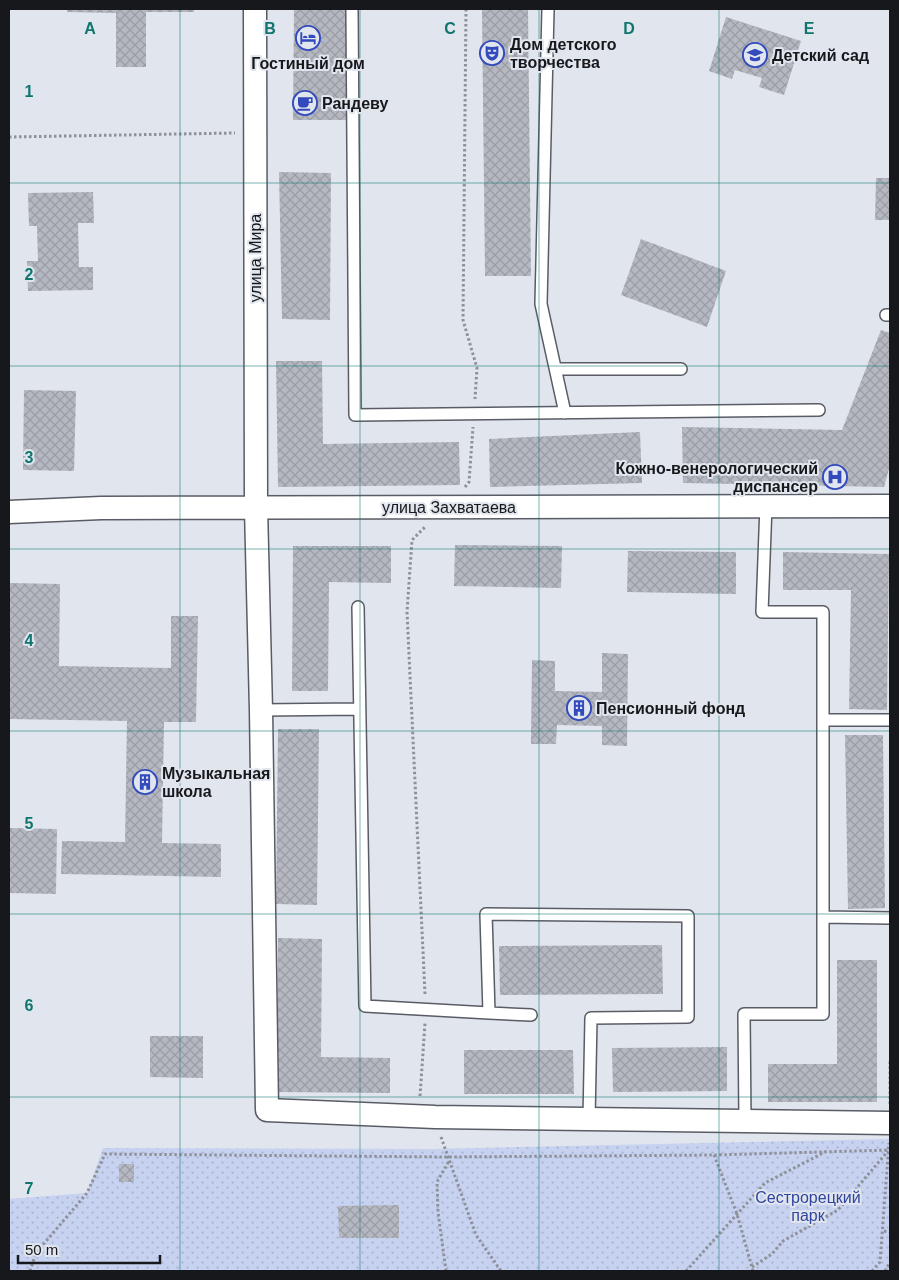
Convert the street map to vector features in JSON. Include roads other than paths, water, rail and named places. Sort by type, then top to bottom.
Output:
[{"type":"street","name":"улица Мира","points":[[255,9],[256,508],[262,710],[267,1110],[435,1117],[589,1119]]},
{"type":"street","name":"улица Захватаева","points":[[9,512],[101,508],[890,506]]},
{"type":"street","points":[[589,1119],[890,1123]]},
{"type":"lane","points":[[352,9],[354,416],[819,410]]},
{"type":"lane","points":[[548,9],[542,304],[565,413]]},
{"type":"lane","points":[[557,369],[681,369]]},
{"type":"lane","points":[[745,1121],[744,1014],[823,1014],[823,612],[762,612],[766,506]]},
{"type":"lane","points":[[358,607],[365,1006],[531,1015]]},
{"type":"lane","points":[[262,710],[359,709]]},
{"type":"lane","points":[[823,720],[890,720]]},
{"type":"lane","points":[[489,1013],[486,914],[688,916],[688,1017],[591,1018],[589,1119]]},
{"type":"lane","points":[[823,917],[890,918]]},
{"type":"place","name":"Гостиный дом","points":[[308,38]]},
{"type":"place","name":"Дом детского творчества","points":[[492,53]]},
{"type":"place","name":"Детский сад","points":[[755,55]]},
{"type":"place","name":"Рандеву","points":[[305,103]]},
{"type":"place","name":"Кожно-венерологический диспансер","points":[[835,477]]},
{"type":"place","name":"Пенсионный фонд","points":[[579,708]]},
{"type":"place","name":"Музыкальная школа","points":[[145,782]]},
{"type":"park label","name":"Сестрорецкий парк","points":[[808,1206]]}]
